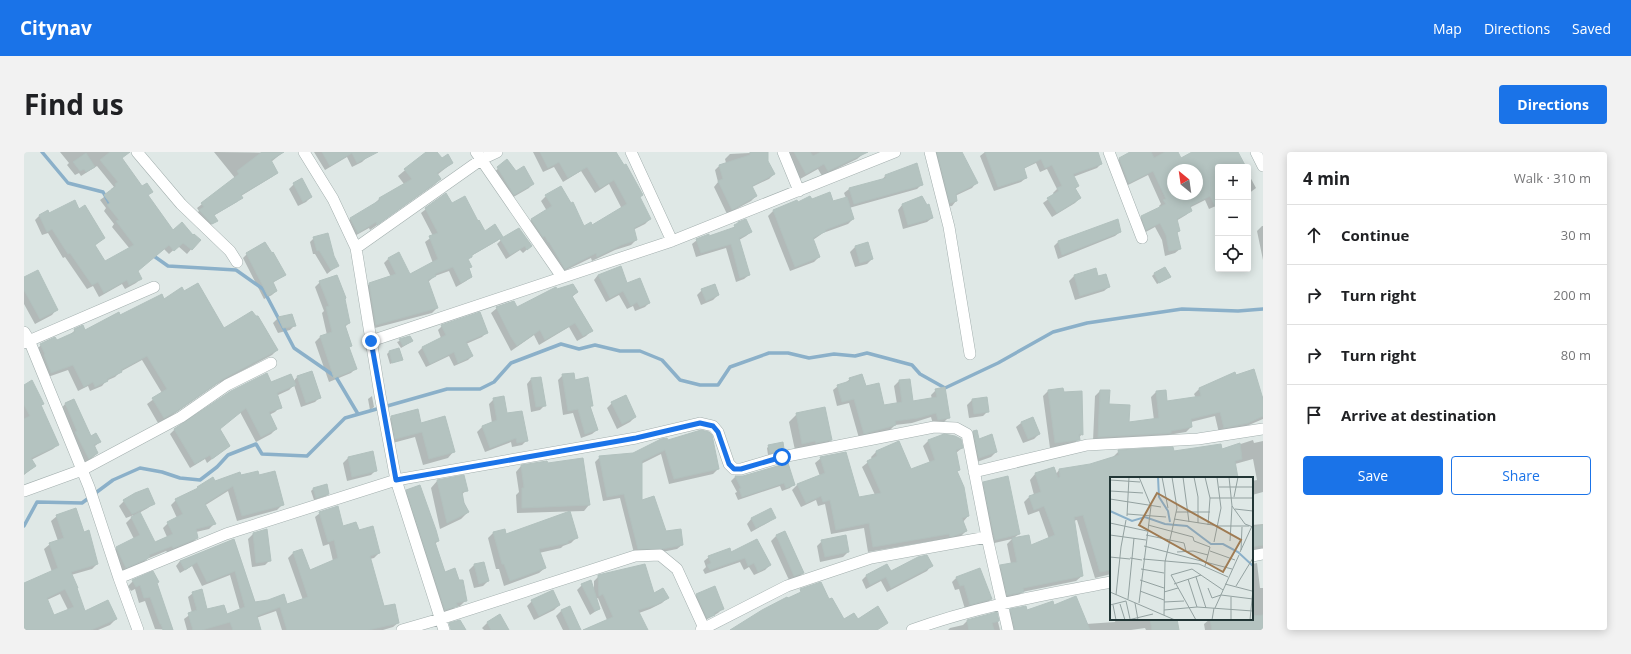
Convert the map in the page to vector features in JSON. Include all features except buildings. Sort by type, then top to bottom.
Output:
[{"type":"street","points":[[137,152],[181,204],[230,251],[236,262]]},
{"type":"street","points":[[304,152],[333,199],[356,248],[383,413],[396,480],[444,630]]},
{"type":"street","points":[[356,248],[479,156],[497,152]]},
{"type":"street","points":[[631,152],[672,241]]},
{"type":"street","points":[[783,152],[799,191]]},
{"type":"street","points":[[371,341],[672,241],[894,152]]},
{"type":"street","points":[[930,152],[949,227],[970,354]]},
{"type":"street","points":[[1110,152],[1142,238]]},
{"type":"street","points":[[1256,152],[1263,166]]},
{"type":"street","points":[[479,156],[562,277]]},
{"type":"street","points":[[138,630],[89,487],[26,338],[154,287]]},
{"type":"street","points":[[24,491],[82,470],[181,417],[227,385],[271,363]]},
{"type":"street","points":[[119,578],[226,534],[396,480],[636,438],[700,423],[713,426],[718,432],[729,464],[734,469],[741,469],[782,457],[934,426],[956,428],[967,434],[987,537],[1008,630]]},
{"type":"street","points":[[974,472],[1087,444],[1198,439],[1263,429]]},
{"type":"street","points":[[402,630],[635,556],[660,555],[677,569],[703,629],[787,586],[871,558],[987,537]]},
{"type":"street","points":[[1253,556],[1263,554]]},
{"type":"street","points":[[912,630],[937,621],[1001,603],[1110,582]]},
{"type":"waterway","points":[[42,152],[68,183],[103,192],[111,206]]},
{"type":"waterway","points":[[151,254],[168,266],[236,270],[263,289],[294,348],[336,377],[358,414]]},
{"type":"waterway","points":[[24,526],[37,502],[82,503],[113,480],[140,468],[162,472],[180,478],[200,480],[217,467],[228,455],[256,444],[262,454],[307,456],[345,418],[447,389],[480,389],[494,382],[511,363],[561,344],[579,349],[595,345],[620,351],[640,351],[662,360],[680,380],[700,385],[718,385],[730,367],[769,353],[788,353],[809,358],[834,354],[855,356],[867,353],[912,365],[920,374],[945,388],[998,363],[1053,332],[1087,323],[1182,309],[1238,311],[1263,309]]},
{"type":"route","points":[[371,341],[396,480],[636,438],[700,423],[713,426],[718,432],[729,464],[734,469],[741,469],[782,457]]}]
